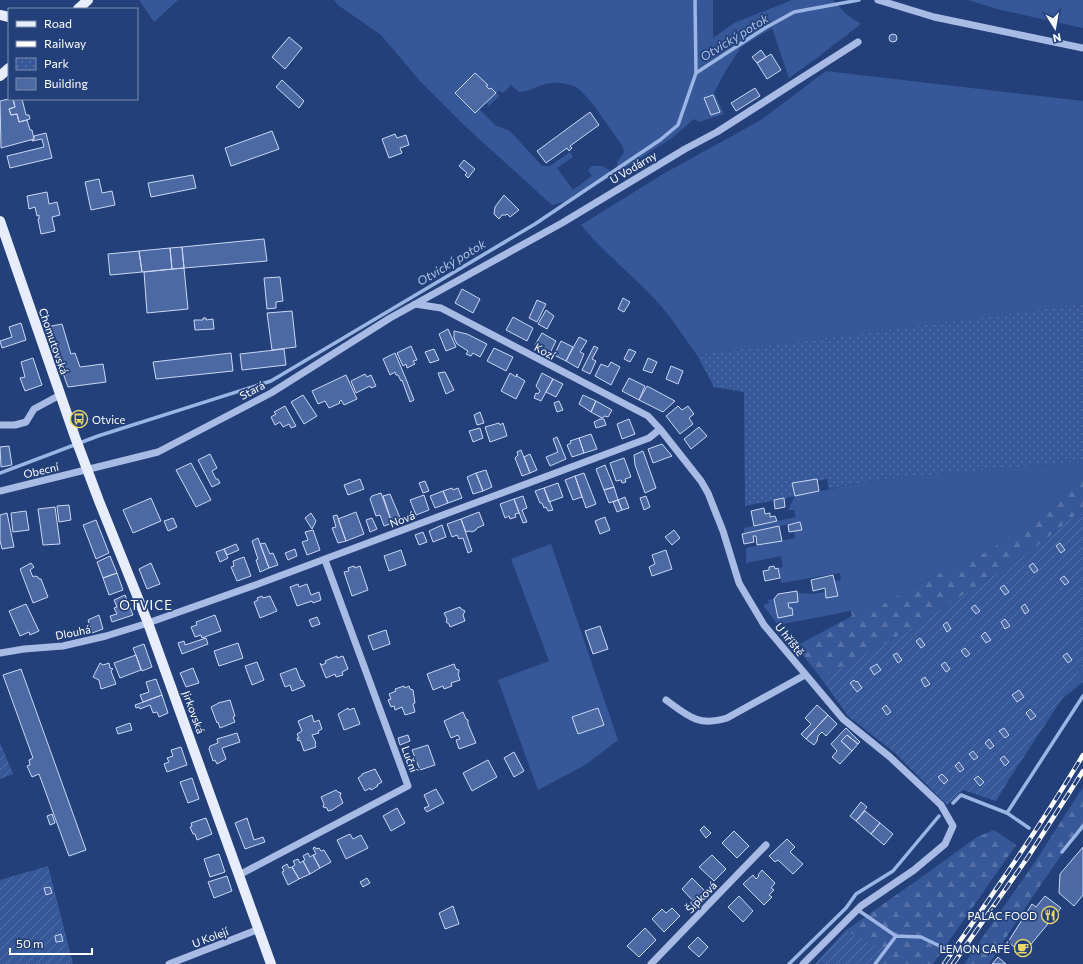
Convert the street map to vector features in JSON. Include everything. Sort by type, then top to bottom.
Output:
[{"type":"main road","points":[[79,8],[88,0]]},
{"type":"main road","points":[[0,76],[8,69]]},
{"type":"main road","name":"Chomutovská","points":[[0,224],[87,470]]},
{"type":"main road","name":"Jirkovská","points":[[87,470],[148,624],[271,964]]},
{"type":"street","points":[[878,0],[934,17],[1083,48]]},
{"type":"street","name":"U Vodárny","points":[[415,304],[562,223],[685,149],[717,132],[858,42]]},
{"type":"street","name":"Kozí","points":[[415,304],[441,308],[648,416],[660,429]]},
{"type":"street","name":"Stará","points":[[87,470],[158,452],[271,393],[390,318],[415,304]]},
{"type":"street","points":[[0,424],[15,425],[26,422],[34,409],[60,395]]},
{"type":"street","name":"Nová","points":[[148,624],[324,560],[649,438],[660,429]]},
{"type":"street","name":"U hřiště","points":[[660,429],[701,481],[708,493],[723,530],[739,583],[764,625],[843,719],[890,757],[940,805],[953,826],[945,844],[914,870],[861,906],[803,964]]},
{"type":"street","name":"Obecní","points":[[0,491],[87,470]]},
{"type":"street","name":"Luční","points":[[239,876],[408,786],[324,560]]},
{"type":"street","name":"Dlouhá","points":[[0,654],[24,649],[63,646],[148,624]]},
{"type":"street","points":[[666,700],[689,717],[703,721],[720,721],[805,675]]},
{"type":"street","name":"Šípková","points":[[650,964],[766,845]]},
{"type":"street","name":"U Kolejí","points":[[169,964],[259,929]]},
{"type":"green space","points":[[139,0],[178,0],[154,22]]},
{"type":"green space","points":[[334,0],[713,0],[713,38],[734,23],[792,0],[833,0],[847,15],[861,24],[789,78],[772,28],[741,47],[725,72],[714,93],[724,114],[699,122],[694,119],[672,138],[620,171],[617,166],[617,162],[624,152],[622,145],[588,98],[576,87],[558,83],[548,83],[528,91],[519,92],[511,85],[503,93],[499,91],[497,92],[499,96],[486,109],[489,105],[487,103],[496,93],[491,88],[489,89],[486,86],[488,85],[475,73],[455,94],[475,113],[479,109],[497,127],[498,126],[510,131],[542,166],[550,166],[570,152],[573,157],[557,168],[573,190],[592,176],[588,170],[592,166],[602,166],[611,171],[609,172],[612,176],[568,201],[552,205],[466,127],[420,81],[381,35],[338,5]]},
{"type":"green space","points":[[968,0],[1083,0],[1083,28],[997,9]]},
{"type":"green space","points":[[826,71],[1083,101],[1083,304],[697,355],[661,306],[590,236],[581,225],[663,174],[761,120]]},
{"type":"green space","points":[[1083,304],[1083,461],[877,480],[829,489],[827,479],[804,484],[806,494],[745,506],[744,392],[714,387],[697,355]]},
{"type":"green space","points":[[1083,461],[1083,473],[1074,484],[992,549],[938,574],[881,605],[778,625],[763,605],[769,603],[768,600],[774,599],[793,615],[792,608],[789,608],[788,603],[798,601],[797,593],[812,594],[825,592],[827,598],[838,596],[834,581],[841,580],[840,573],[781,583],[778,568],[783,567],[781,556],[746,563],[746,548],[795,538],[794,531],[800,522],[744,533],[744,528],[796,517],[794,510],[788,510],[795,496],[877,480]]},
{"type":"green space","points":[[1083,473],[1083,509],[1034,549],[909,630],[821,678],[796,646],[852,616],[851,610],[881,605],[938,574],[992,549],[1053,502],[1074,484]]},
{"type":"green space","points":[[1083,509],[1083,664],[996,801],[963,790],[947,805],[895,753],[848,716],[821,678],[909,630],[1034,549]]},
{"type":"green space","points":[[551,544],[618,740],[585,765],[538,790],[498,680],[549,661],[511,559]]},
{"type":"green space","points":[[1083,664],[1083,682],[1062,699]]},
{"type":"green space","points":[[0,743],[13,774],[0,779]]},
{"type":"green space","points":[[1083,787],[1083,829],[1060,857],[989,964],[964,964],[1037,859]]},
{"type":"green space","points":[[994,830],[1016,845],[933,964],[871,964],[883,948],[845,931],[977,837]]},
{"type":"green space","points":[[48,866],[73,964],[0,964],[0,880]]},
{"type":"green space","points":[[845,931],[884,948],[871,964],[815,964]]},
{"type":"building","points":[[893,34],[896,35],[896,41],[893,42],[890,41],[889,38],[890,35]]},
{"type":"building","points":[[289,37],[302,48],[285,69],[272,57]]},
{"type":"building","points":[[761,50],[766,57],[757,63],[752,57]]},
{"type":"building","points":[[771,54],[781,70],[767,79],[757,63]]},
{"type":"building","points":[[475,73],[488,85],[486,86],[489,89],[491,88],[496,93],[475,113],[455,93]]},
{"type":"building","points":[[282,80],[304,101],[299,108],[276,87]]},
{"type":"building","points":[[755,88],[760,96],[736,111],[731,103]]},
{"type":"building","points":[[713,95],[720,112],[711,115],[704,98]]},
{"type":"building","points":[[13,100],[15,107],[9,109],[11,115],[17,114],[19,122],[27,120],[30,130],[32,130],[34,139],[1,148],[0,101]]},
{"type":"building","points":[[13,100],[22,100],[26,115],[29,115],[30,119],[19,122],[17,114],[11,115],[9,109],[15,107]]},
{"type":"building","points":[[590,112],[599,125],[570,146],[572,148],[569,151],[567,148],[546,163],[537,151]]},
{"type":"building","points":[[272,131],[279,149],[231,166],[225,148]]},
{"type":"building","points":[[46,133],[52,158],[10,168],[7,156],[44,147],[42,139],[32,140],[34,139],[34,136]]},
{"type":"building","points":[[395,134],[397,138],[406,135],[409,145],[400,148],[402,153],[389,158],[382,139]]},
{"type":"building","points":[[464,160],[475,169],[468,178],[465,175],[467,173],[459,166]]},
{"type":"building","points":[[193,175],[196,188],[151,197],[148,183]]},
{"type":"building","points":[[99,179],[102,193],[112,191],[115,205],[91,210],[85,182]]},
{"type":"building","points":[[47,192],[49,204],[57,202],[60,215],[52,217],[55,231],[41,234],[38,219],[39,215],[37,216],[35,207],[29,209],[27,196]]},
{"type":"building","points":[[504,195],[519,210],[510,217],[507,214],[502,215],[499,219],[494,214],[495,207]]},
{"type":"building","points":[[264,239],[267,261],[184,268],[182,247]]},
{"type":"building","points":[[182,247],[184,268],[172,269],[170,248]]},
{"type":"building","points":[[170,248],[172,269],[142,272],[139,251]]},
{"type":"building","points":[[139,251],[142,272],[110,275],[108,254]]},
{"type":"building","points":[[184,268],[188,309],[147,313],[144,272]]},
{"type":"building","points":[[280,277],[283,301],[276,302],[276,308],[267,309],[264,278]]},
{"type":"building","points":[[462,289],[480,299],[473,313],[455,303]]},
{"type":"building","points":[[623,298],[630,302],[624,312],[618,309]]},
{"type":"building","points":[[537,300],[546,304],[537,322],[529,318]]},
{"type":"building","points":[[546,310],[554,316],[547,329],[538,324]]},
{"type":"building","points":[[292,311],[296,347],[272,350],[267,313]]},
{"type":"building","points":[[513,317],[533,328],[527,341],[506,330]]},
{"type":"building","points":[[203,318],[206,318],[206,320],[213,319],[214,329],[195,330],[194,320],[203,320]]},
{"type":"building","points":[[21,323],[26,340],[2,348],[0,341],[12,337],[9,327]]},
{"type":"building","points":[[62,324],[71,354],[75,353],[80,367],[103,364],[106,382],[68,387],[46,327]]},
{"type":"building","points":[[448,329],[456,347],[446,351],[439,334]]},
{"type":"building","points":[[454,331],[467,334],[487,344],[480,357],[473,353],[471,356],[466,354],[468,351],[457,344],[454,338]]},
{"type":"building","points":[[542,333],[556,341],[550,353],[535,345]]},
{"type":"building","points":[[579,337],[587,341],[580,352],[584,354],[578,368],[566,361]]},
{"type":"building","points":[[561,341],[573,347],[566,361],[554,355]]},
{"type":"building","points":[[411,346],[417,360],[413,361],[415,364],[407,368],[406,364],[403,366],[397,353]]},
{"type":"building","points":[[594,346],[598,348],[592,359],[596,361],[590,374],[582,370]]},
{"type":"building","points":[[494,348],[513,357],[506,371],[487,361]]},
{"type":"building","points":[[284,349],[286,365],[242,370],[240,354]]},
{"type":"building","points":[[434,349],[439,360],[430,363],[425,352]]},
{"type":"building","points":[[629,349],[636,352],[630,362],[624,359]]},
{"type":"building","points":[[231,353],[233,371],[156,379],[153,362]]},
{"type":"building","points":[[395,353],[414,400],[410,402],[402,380],[401,381],[395,372],[390,375],[383,359]]},
{"type":"building","points":[[33,358],[42,385],[25,391],[20,378],[25,377],[21,362]]},
{"type":"building","points":[[648,358],[657,362],[652,373],[643,370]]},
{"type":"building","points":[[611,362],[620,367],[611,385],[595,376],[601,364],[608,367]]},
{"type":"building","points":[[671,366],[683,371],[678,384],[666,379]]},
{"type":"building","points":[[445,372],[454,390],[446,394],[438,373]]},
{"type":"building","points":[[510,373],[516,377],[517,374],[517,376],[525,381],[516,399],[501,391]]},
{"type":"building","points":[[542,373],[553,379],[541,401],[534,398],[536,393],[538,394],[540,391],[536,386]]},
{"type":"building","points":[[365,374],[367,377],[371,375],[376,386],[371,388],[370,386],[356,393],[351,381]]},
{"type":"building","points":[[346,375],[357,399],[344,405],[341,400],[339,402],[340,403],[329,408],[325,401],[318,404],[312,391]]},
{"type":"building","points":[[629,378],[645,386],[639,400],[622,391]]},
{"type":"building","points":[[553,379],[563,384],[556,397],[546,392]]},
{"type":"building","points":[[647,386],[675,401],[663,412],[639,400]]},
{"type":"building","points":[[303,395],[317,416],[304,424],[291,402]]},
{"type":"building","points":[[583,395],[596,401],[591,412],[579,404]]},
{"type":"building","points":[[559,401],[563,410],[557,412],[554,403]]},
{"type":"building","points":[[596,401],[612,410],[608,417],[605,416],[602,418],[591,412]]},
{"type":"building","points":[[285,406],[296,426],[291,428],[289,424],[283,427],[280,422],[275,425],[271,417],[276,414],[274,412]]},
{"type":"building","points":[[678,406],[682,410],[688,406],[694,414],[689,418],[693,424],[680,434],[666,416]]},
{"type":"building","points":[[480,412],[484,423],[477,425],[474,415]]},
{"type":"building","points":[[604,419],[606,425],[596,428],[594,422]]},
{"type":"building","points":[[629,419],[635,434],[622,439],[617,424]]},
{"type":"building","points":[[499,423],[500,425],[503,423],[507,436],[490,442],[485,427]]},
{"type":"building","points":[[699,427],[707,436],[691,449],[684,439]]},
{"type":"building","points":[[480,428],[483,438],[473,442],[469,431]]},
{"type":"building","points":[[591,434],[597,449],[584,453],[579,438]]},
{"type":"building","points":[[557,437],[566,459],[550,466],[546,457],[558,452],[553,439]]},
{"type":"building","points":[[579,438],[584,453],[572,457],[567,445],[571,443],[570,441]]},
{"type":"building","points":[[662,444],[672,456],[653,463],[648,449]]},
{"type":"building","points":[[9,446],[12,465],[1,467],[0,447]]},
{"type":"building","points":[[521,450],[530,473],[522,476],[515,458],[518,455],[517,452]]},
{"type":"building","points":[[643,451],[656,488],[645,493],[635,465],[634,455]]},
{"type":"building","points":[[210,454],[217,468],[212,471],[220,483],[212,487],[198,460]]},
{"type":"building","points":[[530,454],[537,470],[530,473],[524,457]]},
{"type":"building","points":[[624,458],[631,477],[625,479],[626,482],[622,483],[621,480],[616,481],[610,463]]},
{"type":"building","points":[[191,463],[211,500],[196,507],[176,470]]},
{"type":"building","points":[[605,465],[614,487],[604,490],[596,469]]},
{"type":"building","points":[[486,470],[492,487],[483,491],[476,473]]},
{"type":"building","points":[[476,473],[483,491],[473,494],[467,477]]},
{"type":"building","points":[[584,473],[596,504],[586,508],[575,476]]},
{"type":"building","points":[[575,476],[582,497],[573,500],[565,480]]},
{"type":"building","points":[[360,479],[364,489],[348,495],[344,485]]},
{"type":"building","points":[[817,479],[819,491],[795,496],[792,483]]},
{"type":"building","points":[[425,481],[429,491],[423,493],[419,483]]},
{"type":"building","points":[[558,483],[563,497],[549,502],[544,488]]},
{"type":"building","points":[[614,487],[618,500],[609,503],[604,490]]},
{"type":"building","points":[[452,488],[453,490],[458,488],[462,498],[448,503],[443,491]]},
{"type":"building","points":[[544,488],[553,510],[548,511],[546,507],[544,508],[535,491]]},
{"type":"building","points":[[443,491],[448,503],[435,508],[430,496]]},
{"type":"building","points":[[381,493],[392,523],[384,526],[380,515],[376,516],[370,499],[372,496]]},
{"type":"building","points":[[390,494],[401,520],[392,523],[383,496]]},
{"type":"building","points":[[424,495],[429,510],[416,515],[410,500]]},
{"type":"building","points":[[523,496],[527,508],[522,510],[527,522],[523,523],[514,499]]},
{"type":"building","points":[[646,496],[650,507],[644,510],[640,498]]},
{"type":"building","points":[[625,497],[629,508],[622,510],[618,500]]},
{"type":"building","points":[[151,498],[161,521],[133,533],[123,510]]},
{"type":"building","points":[[784,498],[785,507],[775,509],[774,500]]},
{"type":"building","points":[[514,499],[519,513],[515,514],[516,517],[510,519],[509,516],[505,518],[500,504]]},
{"type":"building","points":[[618,500],[622,510],[617,512],[613,502]]},
{"type":"building","points":[[69,505],[71,520],[59,522],[57,506]]},
{"type":"building","points":[[55,507],[60,544],[43,545],[38,509]]},
{"type":"building","points":[[764,508],[765,514],[770,513],[770,517],[775,516],[777,521],[754,526],[751,511]]},
{"type":"building","points":[[26,511],[29,530],[13,532],[11,513]]},
{"type":"building","points":[[356,512],[364,534],[346,541],[338,519]]},
{"type":"building","points":[[479,512],[484,525],[472,532],[466,532],[461,519]]},
{"type":"building","points":[[7,513],[14,547],[2,549],[0,541],[0,515]]},
{"type":"building","points":[[311,513],[316,521],[312,529],[305,518]]},
{"type":"building","points":[[337,515],[346,541],[338,543],[332,528],[336,527],[333,516]]},
{"type":"building","points":[[605,517],[610,530],[600,534],[595,521]]},
{"type":"building","points":[[173,518],[177,527],[168,531],[164,521]]},
{"type":"building","points":[[372,518],[377,529],[370,532],[366,520]]},
{"type":"building","points":[[461,519],[472,551],[468,553],[463,538],[459,539],[457,535],[452,537],[447,524]]},
{"type":"building","points":[[96,520],[109,553],[96,559],[83,525]]},
{"type":"building","points":[[800,522],[802,530],[789,532],[788,525]]},
{"type":"building","points":[[442,525],[446,537],[433,542],[429,531]]},
{"type":"building","points":[[779,526],[782,541],[757,545],[756,536],[753,536],[754,542],[744,544],[742,534]]},
{"type":"building","points":[[313,530],[320,550],[307,555],[302,542],[308,540],[305,532]]},
{"type":"building","points":[[674,530],[680,538],[672,545],[665,537]]},
{"type":"building","points":[[423,532],[427,542],[419,545],[415,535]]},
{"type":"building","points":[[258,538],[269,568],[260,572],[256,560],[258,559],[252,541]]},
{"type":"building","points":[[265,543],[270,554],[273,553],[278,565],[269,568],[260,544]]},
{"type":"building","points":[[1060,543],[1065,550],[1061,553],[1056,546]]},
{"type":"building","points":[[236,544],[239,550],[227,555],[224,549]]},
{"type":"building","points":[[224,549],[228,558],[220,562],[216,552]]},
{"type":"building","points":[[295,549],[297,556],[288,560],[285,553]]},
{"type":"building","points":[[401,550],[406,565],[389,571],[384,556]]},
{"type":"building","points":[[666,550],[672,569],[652,576],[649,567],[655,564],[652,555]]},
{"type":"building","points":[[110,556],[117,573],[103,578],[97,562]]},
{"type":"building","points":[[244,557],[251,576],[237,581],[231,567],[234,566],[233,561]]},
{"type":"building","points":[[31,563],[34,567],[30,570],[33,577],[35,576],[41,579],[48,597],[33,603],[20,569]]},
{"type":"building","points":[[151,563],[160,584],[147,589],[139,569]]},
{"type":"building","points":[[1033,563],[1038,570],[1034,573],[1029,566]]},
{"type":"building","points":[[354,566],[355,568],[360,566],[368,590],[352,596],[344,572],[349,571],[348,568]]},
{"type":"building","points":[[774,566],[775,569],[778,568],[780,578],[765,581],[763,571],[769,570],[769,567]]},
{"type":"building","points":[[117,573],[123,590],[109,595],[103,578]]},
{"type":"building","points":[[833,575],[838,596],[826,598],[825,588],[813,591],[811,580]]},
{"type":"building","points":[[1064,576],[1069,582],[1065,585],[1060,579]]},
{"type":"building","points":[[298,584],[299,587],[307,584],[311,595],[319,592],[321,600],[313,603],[312,601],[297,606],[290,587]]},
{"type":"building","points":[[1004,585],[1009,592],[1005,595],[1000,588]]},
{"type":"building","points":[[797,591],[798,602],[788,603],[789,608],[792,608],[793,615],[778,618],[774,599],[778,594]]},
{"type":"building","points":[[125,595],[133,615],[112,622],[110,616],[117,614],[114,608],[117,607],[114,600]]},
{"type":"building","points":[[262,596],[263,598],[270,596],[277,611],[260,618],[254,602],[258,600],[257,598]]},
{"type":"building","points":[[26,604],[39,631],[30,635],[29,632],[20,636],[9,611]]},
{"type":"building","points":[[1025,604],[1029,611],[1025,614],[1021,607]]},
{"type":"building","points":[[975,605],[980,611],[976,614],[971,608]]},
{"type":"building","points":[[460,607],[465,611],[463,615],[465,621],[450,627],[446,622],[447,619],[444,613]]},
{"type":"building","points":[[99,615],[103,629],[92,633],[88,620]]},
{"type":"building","points":[[215,615],[221,631],[202,638],[201,635],[195,637],[191,627],[197,625],[196,622]]},
{"type":"building","points":[[317,617],[320,624],[312,627],[309,620]]},
{"type":"building","points":[[1005,619],[1010,626],[1005,629],[1001,622]]},
{"type":"building","points":[[947,622],[951,629],[947,632],[943,625]]},
{"type":"building","points":[[600,626],[608,649],[593,654],[585,631]]},
{"type":"building","points":[[386,630],[390,644],[373,650],[368,636]]},
{"type":"building","points":[[985,632],[991,640],[986,643],[981,636]]},
{"type":"building","points":[[206,638],[208,644],[182,654],[178,643],[184,641],[185,645]]},
{"type":"building","points":[[920,638],[925,645],[921,648],[916,641]]},
{"type":"building","points":[[238,643],[243,658],[219,666],[214,651]]},
{"type":"building","points":[[144,644],[152,667],[142,671],[133,648]]},
{"type":"building","points":[[965,648],[970,654],[966,657],[961,651]]},
{"type":"building","points":[[897,653],[902,660],[898,663],[893,655]]},
{"type":"building","points":[[1067,653],[1072,660],[1068,663],[1063,656]]},
{"type":"building","points":[[136,655],[141,670],[120,678],[114,663]]},
{"type":"building","points":[[337,656],[337,658],[343,656],[348,669],[342,672],[343,675],[336,677],[335,674],[326,678],[320,663],[322,665],[326,663],[325,661]]},
{"type":"building","points":[[257,662],[264,680],[252,685],[245,666]]},
{"type":"building","points":[[945,662],[950,669],[946,672],[941,665]]},
{"type":"building","points":[[100,663],[103,665],[109,663],[110,668],[113,669],[111,671],[116,684],[101,689],[99,680],[93,677]]},
{"type":"building","points":[[454,664],[456,669],[459,670],[458,674],[460,680],[451,683],[452,686],[444,689],[443,686],[433,690],[427,674]]},
{"type":"building","points":[[877,664],[881,670],[874,675],[870,668]]},
{"type":"building","points":[[193,668],[199,683],[186,687],[180,673]]},
{"type":"building","points":[[296,668],[301,681],[302,680],[305,686],[292,691],[290,685],[285,687],[280,674]]},
{"type":"building","points":[[21,669],[86,850],[69,856],[39,774],[32,777],[27,766],[30,765],[29,760],[33,758],[3,675]]},
{"type":"building","points":[[925,677],[930,684],[925,687],[921,680]]},
{"type":"building","points":[[156,679],[162,695],[143,702],[140,695],[149,692],[146,682]]},
{"type":"building","points":[[854,680],[856,682],[857,681],[862,688],[857,692],[850,683]]},
{"type":"building","points":[[404,686],[405,688],[409,686],[410,689],[413,690],[415,703],[413,704],[415,712],[405,715],[402,707],[395,710],[394,706],[391,707],[388,700],[391,699],[389,694],[396,691],[395,689]]},
{"type":"building","points":[[1019,690],[1024,697],[1017,702],[1012,695]]},
{"type":"building","points":[[162,695],[168,713],[159,717],[157,712],[153,713],[150,705],[140,709],[139,707],[136,708],[135,705]]},
{"type":"building","points":[[230,700],[235,716],[233,717],[235,722],[220,728],[211,707],[218,703]]},
{"type":"building","points":[[817,705],[828,715],[806,739],[801,734],[811,724],[805,718]]},
{"type":"building","points":[[886,705],[891,712],[887,715],[882,708]]},
{"type":"building","points":[[348,708],[349,710],[354,708],[360,724],[344,730],[338,714]]},
{"type":"building","points":[[598,708],[604,725],[578,734],[572,717]]},
{"type":"building","points":[[1030,709],[1036,716],[1031,720],[1026,713]]},
{"type":"building","points":[[463,712],[468,720],[468,724],[476,743],[459,749],[456,740],[460,739],[458,735],[451,738],[444,721]]},
{"type":"building","points":[[312,715],[314,722],[319,720],[322,729],[318,731],[319,733],[312,735],[316,743],[316,747],[304,751],[300,740],[298,741],[297,738],[299,738],[297,734],[302,731],[298,721]]},
{"type":"building","points":[[828,715],[837,724],[826,736],[822,732],[818,736],[814,745],[806,739]]},
{"type":"building","points":[[130,723],[132,730],[118,734],[116,728]]},
{"type":"building","points":[[846,728],[860,742],[858,744],[847,735],[841,741],[852,751],[840,764],[832,757],[837,751],[831,744]]},
{"type":"building","points":[[1004,728],[1009,735],[1005,738],[999,731]]},
{"type":"building","points":[[237,733],[240,742],[222,748],[226,759],[217,764],[215,760],[213,761],[209,749],[210,746],[218,743],[217,739]]},
{"type":"building","points":[[408,735],[410,741],[400,745],[398,738]]},
{"type":"building","points":[[847,735],[858,744],[852,751],[841,741]]},
{"type":"building","points":[[989,739],[994,746],[990,749],[985,743]]},
{"type":"building","points":[[428,745],[435,765],[420,770],[412,750]]},
{"type":"building","points":[[181,747],[187,765],[167,772],[164,764],[169,762],[167,758],[173,756],[171,750]]},
{"type":"building","points":[[973,751],[978,757],[974,760],[969,754]]},
{"type":"building","points":[[514,752],[524,771],[514,777],[504,758]]},
{"type":"building","points":[[1004,756],[1009,762],[1005,766],[1000,759]]},
{"type":"building","points":[[488,760],[497,777],[472,791],[463,773]]},
{"type":"building","points":[[959,762],[964,769],[960,772],[955,766]]},
{"type":"building","points":[[375,769],[382,782],[371,790],[370,788],[365,791],[358,778],[362,774]]},
{"type":"building","points":[[942,774],[948,780],[944,784],[938,777]]},
{"type":"building","points":[[978,776],[984,782],[980,786],[974,779]]},
{"type":"building","points":[[192,778],[199,799],[188,803],[180,782]]},
{"type":"building","points":[[436,789],[444,803],[427,812],[424,808],[429,806],[424,795]]},
{"type":"building","points":[[336,790],[341,793],[340,796],[343,803],[328,811],[327,808],[323,807],[324,804],[321,797]]},
{"type":"building","points":[[861,802],[867,807],[856,821],[850,816]]},
{"type":"building","points":[[397,808],[405,823],[391,831],[383,816]]},
{"type":"building","points":[[865,811],[880,823],[871,834],[856,821]]},
{"type":"building","points":[[52,814],[55,823],[50,825],[47,816]]},
{"type":"building","points":[[206,818],[212,834],[197,840],[190,827],[192,826],[191,823]]},
{"type":"building","points":[[247,818],[254,840],[263,837],[265,842],[245,849],[235,823]]},
{"type":"building","points":[[880,823],[893,834],[884,845],[871,834]]},
{"type":"building","points":[[704,826],[711,833],[706,838],[700,830]]},
{"type":"building","points":[[734,831],[749,846],[737,858],[722,843]]},
{"type":"building","points":[[350,834],[353,839],[361,835],[368,848],[346,859],[337,840]]},
{"type":"building","points":[[787,839],[795,847],[790,852],[803,864],[793,874],[778,860],[775,862],[769,856]]},
{"type":"building","points":[[315,847],[316,849],[319,848],[321,851],[324,850],[331,862],[320,868],[313,855],[316,854],[313,848]]},
{"type":"building","points":[[1083,847],[1083,895],[1074,906],[1059,893],[1060,874]]},
{"type":"building","points":[[308,853],[310,857],[313,855],[320,868],[310,874],[303,861],[305,860],[303,856]]},
{"type":"building","points":[[219,854],[225,872],[210,877],[204,859]]},
{"type":"building","points":[[712,855],[726,869],[714,881],[699,867]]},
{"type":"building","points":[[298,859],[300,863],[303,861],[310,874],[299,879],[292,867],[295,865],[293,861]]},
{"type":"building","points":[[287,864],[289,868],[292,867],[299,879],[288,885],[282,872],[284,871],[282,867]]},
{"type":"building","points":[[762,870],[775,883],[771,888],[774,890],[769,895],[772,897],[764,905],[743,884],[753,875],[756,879]]},
{"type":"building","points":[[227,876],[232,891],[214,898],[208,882]]},
{"type":"building","points":[[367,878],[370,883],[363,887],[360,882]]},
{"type":"building","points":[[692,878],[705,891],[693,901],[682,889]]},
{"type":"building","points":[[50,887],[52,893],[46,895],[44,888]]},
{"type":"building","points":[[739,896],[753,911],[743,922],[728,907]]},
{"type":"building","points":[[1045,896],[1061,908],[1023,954],[1008,942],[1032,904],[1036,907]]},
{"type":"building","points":[[453,906],[459,924],[445,929],[439,913]]},
{"type":"building","points":[[672,908],[680,916],[664,932],[652,919],[662,909],[666,913]]},
{"type":"building","points":[[645,928],[656,940],[639,957],[627,946]]},
{"type":"building","points":[[61,934],[63,941],[56,942],[55,936]]},
{"type":"building","points":[[698,937],[708,947],[699,957],[688,947]]},
{"type":"building","points":[[998,957],[1006,964],[992,964]]},
{"type":"waterway","points":[[695,0],[696,73]]},
{"type":"waterway","name":"Otvický potok","points":[[0,473],[98,436],[271,381],[535,224],[660,140],[678,125],[696,73],[765,28],[794,12],[859,0]]},
{"type":"waterway","points":[[953,803],[961,795],[1007,813],[1083,696]]},
{"type":"waterway","points":[[1007,813],[1029,828]]},
{"type":"waterway","points":[[789,964],[846,908],[856,894],[893,871],[939,816]]},
{"type":"waterway","points":[[1062,852],[1083,826]]},
{"type":"waterway","points":[[858,910],[896,936],[921,937],[946,949]]},
{"type":"waterway","points":[[875,964],[896,936]]},
{"type":"railway","points":[[944,964],[1033,835],[1083,755]]},
{"type":"railway","points":[[953,964],[1028,857],[1083,771]]},
{"type":"place","name":"Otvice","points":[[79,419]]},
{"type":"place","name":"PALÁC FOOD","points":[[1050,915]]},
{"type":"place","name":"LEMON CAFÉ","points":[[1023,948]]},
{"type":"district","name":"OTVICE","points":[[146,605]]}]
